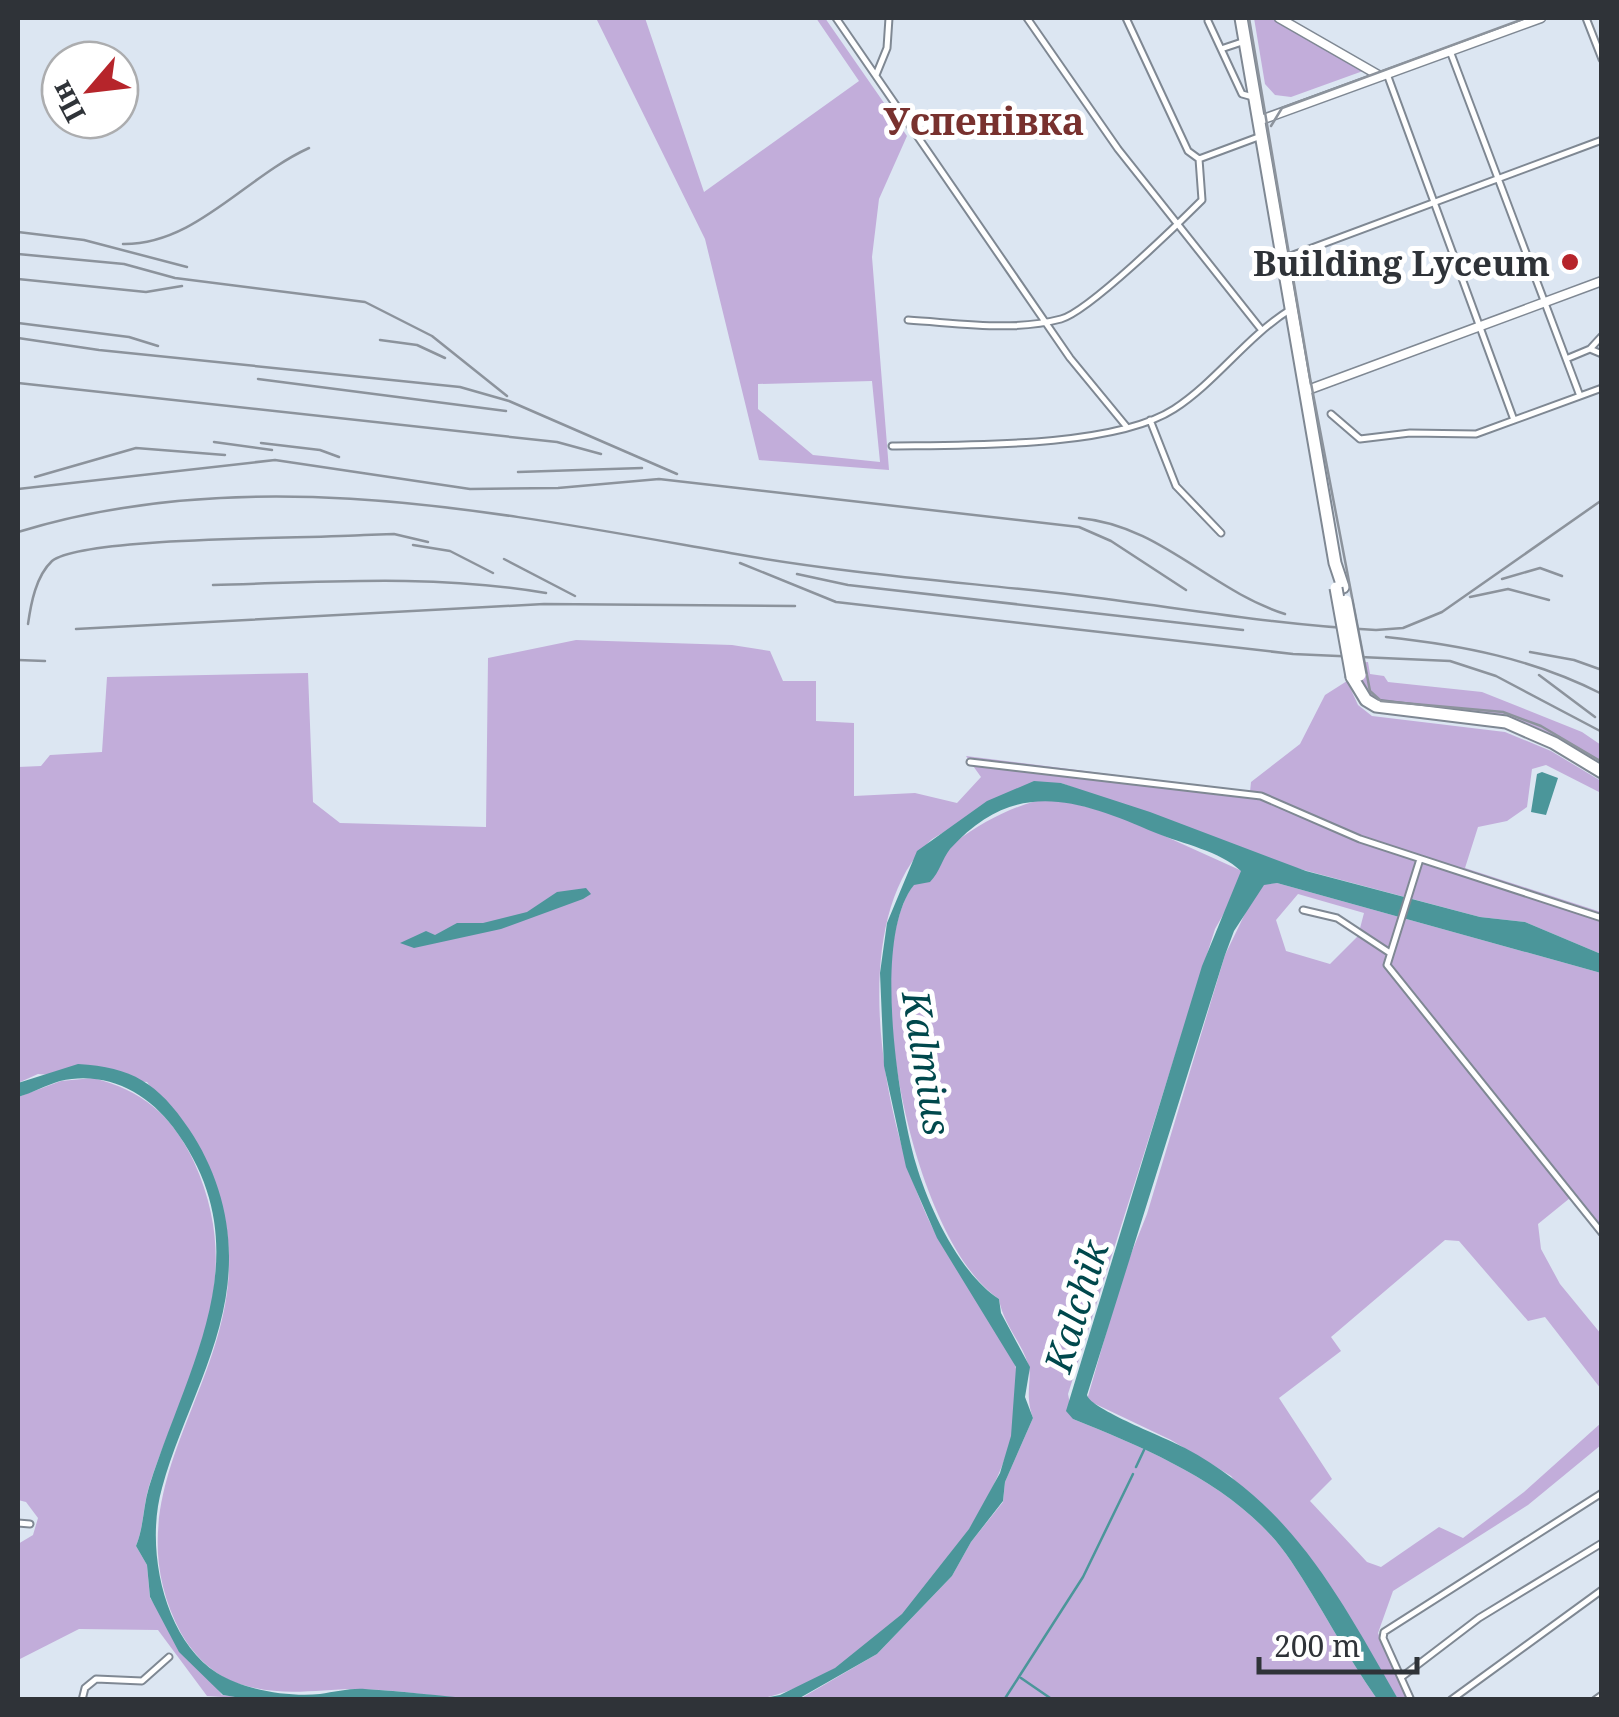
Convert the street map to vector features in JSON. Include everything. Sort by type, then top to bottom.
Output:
[{"type":"highway","points":[[1241,18],[1339,588],[1361,693],[1383,708],[1470,714],[1506,722],[1554,742],[1602,772]]},
{"type":"street","points":[[836,18],[1070,358],[1126,426]]},
{"type":"street","points":[[876,75],[887,48],[889,18]]},
{"type":"street","points":[[1028,18],[1177,225],[1260,328]]},
{"type":"street","points":[[908,320],[1022,326],[1072,314],[1204,198],[1198,159],[1188,151],[1126,18]]},
{"type":"street","points":[[1280,18],[1384,75],[1514,420]]},
{"type":"street","points":[[1258,121],[1541,18]]},
{"type":"street","points":[[1586,18],[1602,59]]},
{"type":"street","points":[[1208,21],[1242,94],[1254,97]]},
{"type":"street","points":[[1221,49],[1245,42]]},
{"type":"street","points":[[1450,51],[1580,396]]},
{"type":"street","points":[[1198,159],[1261,136]]},
{"type":"street","points":[[1282,259],[1602,140]]},
{"type":"street","points":[[1305,391],[1602,281]]},
{"type":"street","points":[[892,446],[1031,443],[1150,420],[1189,398],[1260,328],[1290,309]]},
{"type":"street","points":[[1566,358],[1590,350],[1602,336]]},
{"type":"street","points":[[1590,350],[1602,354]]},
{"type":"street","points":[[1331,414],[1360,439],[1410,433],[1476,434],[1602,388]]},
{"type":"street","points":[[1150,420],[1176,486],[1222,532]]},
{"type":"street","points":[[970,762],[1260,796],[1294,807],[1334,830],[1602,918]]},
{"type":"street","points":[[1420,859],[1387,965],[1602,1234]]},
{"type":"street","points":[[1303,910],[1337,918],[1390,954]]},
{"type":"street","points":[[1412,1700],[1383,1638],[1387,1629],[1602,1493]]},
{"type":"street","points":[[18,1523],[30,1524]]},
{"type":"street","points":[[1403,1676],[1479,1618],[1602,1543]]},
{"type":"street","points":[[1451,1700],[1602,1590]]},
{"type":"street","points":[[82,1700],[85,1688],[96,1680],[142,1681],[169,1658]]},
{"type":"street","points":[[1595,1700],[1602,1695]]},
{"type":"shaded area","points":[[596,18],[645,18],[704,192],[859,81],[816,18],[825,18],[907,136],[879,199],[872,257],[889,470],[759,460],[705,239]],"holes":[[[872,381],[880,462],[813,455],[758,409],[758,384]]]},
{"type":"shaded area","points":[[1254,18],[1273,18],[1363,71],[1291,97],[1275,95],[1265,84]]},
{"type":"shaded area","points":[[576,640],[732,645],[770,651],[783,681],[816,681],[816,721],[854,723],[854,796],[915,793],[957,803],[981,777],[966,756],[1250,792],[1251,782],[1300,744],[1325,695],[1347,681],[1358,705],[1372,716],[1505,732],[1551,751],[1601,781],[1601,793],[1546,765],[1532,769],[1527,807],[1507,821],[1478,827],[1465,868],[1601,912],[1601,954],[1525,922],[1480,917],[1285,865],[1061,783],[939,835],[930,841],[903,878],[886,924],[880,977],[881,1034],[889,1092],[918,1196],[937,1236],[1004,1340],[1017,1373],[1018,1400],[1014,1428],[995,1483],[966,1535],[917,1600],[877,1638],[831,1671],[755,1700],[510,1701],[362,1689],[275,1691],[243,1685],[207,1665],[181,1633],[162,1582],[158,1534],[165,1488],[213,1352],[225,1305],[227,1229],[203,1163],[147,1082],[38,1074],[18,1083],[18,767],[41,766],[50,755],[102,752],[107,677],[308,673],[313,802],[340,823],[486,827],[488,658]]},
{"type":"shaded area","points":[[1368,662],[1370,674],[1384,676],[1388,682],[1482,692],[1582,732],[1601,745],[1601,769],[1529,727],[1377,704],[1364,691],[1358,663]]},
{"type":"shaded area","points":[[1052,798],[1118,815],[1242,871],[1237,890],[1215,929],[1068,1394],[1073,1419],[1134,1444],[1193,1475],[1221,1492],[1271,1535],[1377,1699],[798,1700],[877,1654],[952,1576],[971,1542],[1003,1502],[1005,1482],[1033,1418],[1025,1356],[999,1299],[969,1269],[943,1224],[921,1169],[904,1108],[890,985],[895,932],[909,892],[920,876],[952,845],[992,819]]},
{"type":"shaded area","points":[[1277,883],[1601,973],[1601,1238],[1570,1198],[1538,1224],[1541,1249],[1560,1284],[1601,1334],[1601,1389],[1545,1317],[1528,1321],[1459,1241],[1445,1240],[1331,1337],[1341,1351],[1279,1398],[1332,1479],[1310,1501],[1367,1562],[1381,1567],[1439,1527],[1463,1538],[1524,1492],[1601,1423],[1601,1445],[1528,1505],[1393,1591],[1378,1633],[1409,1699],[1398,1699],[1356,1632],[1231,1476],[1171,1440],[1087,1400],[1225,955],[1255,893],[1264,884]],"holes":[[[1298,894],[1364,913],[1358,936],[1330,964],[1286,951],[1276,920]]]},
{"type":"shaded area","points":[[93,1078],[141,1098],[166,1118],[194,1162],[209,1206],[216,1248],[214,1288],[206,1327],[149,1486],[136,1546],[147,1565],[150,1598],[222,1695],[253,1699],[207,1696],[158,1630],[79,1629],[18,1660],[18,1544],[33,1535],[38,1518],[26,1502],[18,1500],[18,1097],[61,1081]]},
{"type":"water","points":[[1537,774],[1558,778],[1546,815],[1531,812]]},
{"type":"water","points":[[1034,781],[1061,783],[1150,812],[1306,871],[1480,917],[1525,922],[1601,954],[1601,973],[1277,883],[1264,885],[1234,931],[1225,955],[1087,1395],[1115,1415],[1185,1448],[1256,1497],[1310,1557],[1398,1699],[1377,1699],[1291,1561],[1247,1513],[1193,1475],[1134,1444],[1073,1419],[1066,1411],[1202,966],[1241,871],[1212,853],[1101,811],[1049,801],[999,811],[950,849],[930,882],[914,885],[901,909],[891,980],[896,1062],[916,1164],[929,1200],[959,1257],[971,1274],[999,1299],[1001,1313],[1030,1367],[1025,1397],[1033,1418],[1005,1482],[1003,1501],[971,1542],[952,1576],[877,1654],[798,1699],[755,1700],[780,1695],[835,1668],[902,1614],[969,1529],[1000,1473],[1011,1436],[1016,1367],[937,1238],[906,1167],[884,1066],[880,973],[887,923],[917,851],[987,801]]},
{"type":"water","points":[[586,888],[591,894],[583,899],[501,929],[414,948],[400,943],[426,931],[435,935],[457,923],[483,923],[527,912],[557,892]]},
{"type":"water","points":[[78,1064],[129,1074],[166,1100],[206,1158],[226,1222],[229,1256],[222,1316],[171,1459],[157,1511],[163,1590],[183,1638],[217,1673],[267,1691],[307,1695],[365,1689],[478,1699],[253,1700],[223,1695],[179,1652],[150,1597],[147,1565],[136,1546],[149,1487],[210,1307],[216,1262],[214,1218],[200,1173],[173,1127],[138,1094],[109,1081],[77,1078],[18,1097],[18,1083]]},
{"type":"waterway","points":[[1136,1467],[1144,1450]]},
{"type":"waterway","points":[[1004,1700],[1083,1577],[1133,1474]]},
{"type":"waterway","points":[[1021,1678],[1053,1700]]},
{"type":"tram line","points":[[1249,18],[1310,378],[1370,691],[1381,701],[1503,712],[1541,726],[1602,762]]},
{"type":"tram line","points":[[1271,126],[1282,108],[1526,18]]},
{"type":"railway","points":[[123,244],[149,241],[197,222],[309,148]]},
{"type":"railway","points":[[18,232],[84,240],[187,267]]},
{"type":"railway","points":[[18,254],[124,264],[175,278],[365,302],[432,336],[507,396]]},
{"type":"railway","points":[[18,279],[146,292],[182,286]]},
{"type":"railway","points":[[18,323],[129,337],[158,346]]},
{"type":"railway","points":[[18,338],[99,350],[460,387],[509,401],[677,474]]},
{"type":"railway","points":[[380,340],[417,345],[445,358]]},
{"type":"railway","points":[[258,379],[506,411]]},
{"type":"railway","points":[[18,383],[557,442],[601,454]]},
{"type":"railway","points":[[214,442],[272,450]]},
{"type":"railway","points":[[261,443],[320,450],[339,457]]},
{"type":"railway","points":[[35,477],[136,448],[225,455]]},
{"type":"railway","points":[[18,489],[275,460],[470,489],[558,488],[659,479],[1079,527],[1111,541],[1186,590]]},
{"type":"railway","points":[[518,472],[642,468]]},
{"type":"railway","points":[[18,532],[106,511],[196,499],[377,501],[558,523],[820,567],[1376,630],[1403,628],[1442,612],[1602,500]]},
{"type":"railway","points":[[1079,518],[1135,533],[1233,590],[1285,614]]},
{"type":"railway","points":[[28,624],[42,574],[52,561],[72,553],[200,540],[394,534],[428,542]]},
{"type":"railway","points":[[413,545],[450,551],[493,573]]},
{"type":"railway","points":[[504,559],[575,596]]},
{"type":"railway","points":[[740,563],[836,602],[1293,654],[1450,661],[1496,676],[1602,732]]},
{"type":"railway","points":[[1502,579],[1540,568],[1562,576]]},
{"type":"railway","points":[[797,574],[848,585],[1243,630]]},
{"type":"railway","points":[[213,585],[422,581],[546,593]]},
{"type":"railway","points":[[1470,597],[1508,589],[1549,600]]},
{"type":"railway","points":[[76,629],[544,604],[795,606]]},
{"type":"railway","points":[[1386,637],[1497,655],[1550,671],[1602,694]]},
{"type":"railway","points":[[1530,652],[1602,670]]},
{"type":"railway","points":[[18,660],[45,661]]},
{"type":"railway","points":[[1539,675],[1595,717]]},
{"type":"place","name":"Building Lyceum","points":[[1570,262]]},
{"type":"district","name":"Успенівка","points":[[984,120]]},
{"type":"water label","name":"Kalmius","points":[[928,1063]]},
{"type":"water label","name":"Kalchik","points":[[1075,1306]]}]
